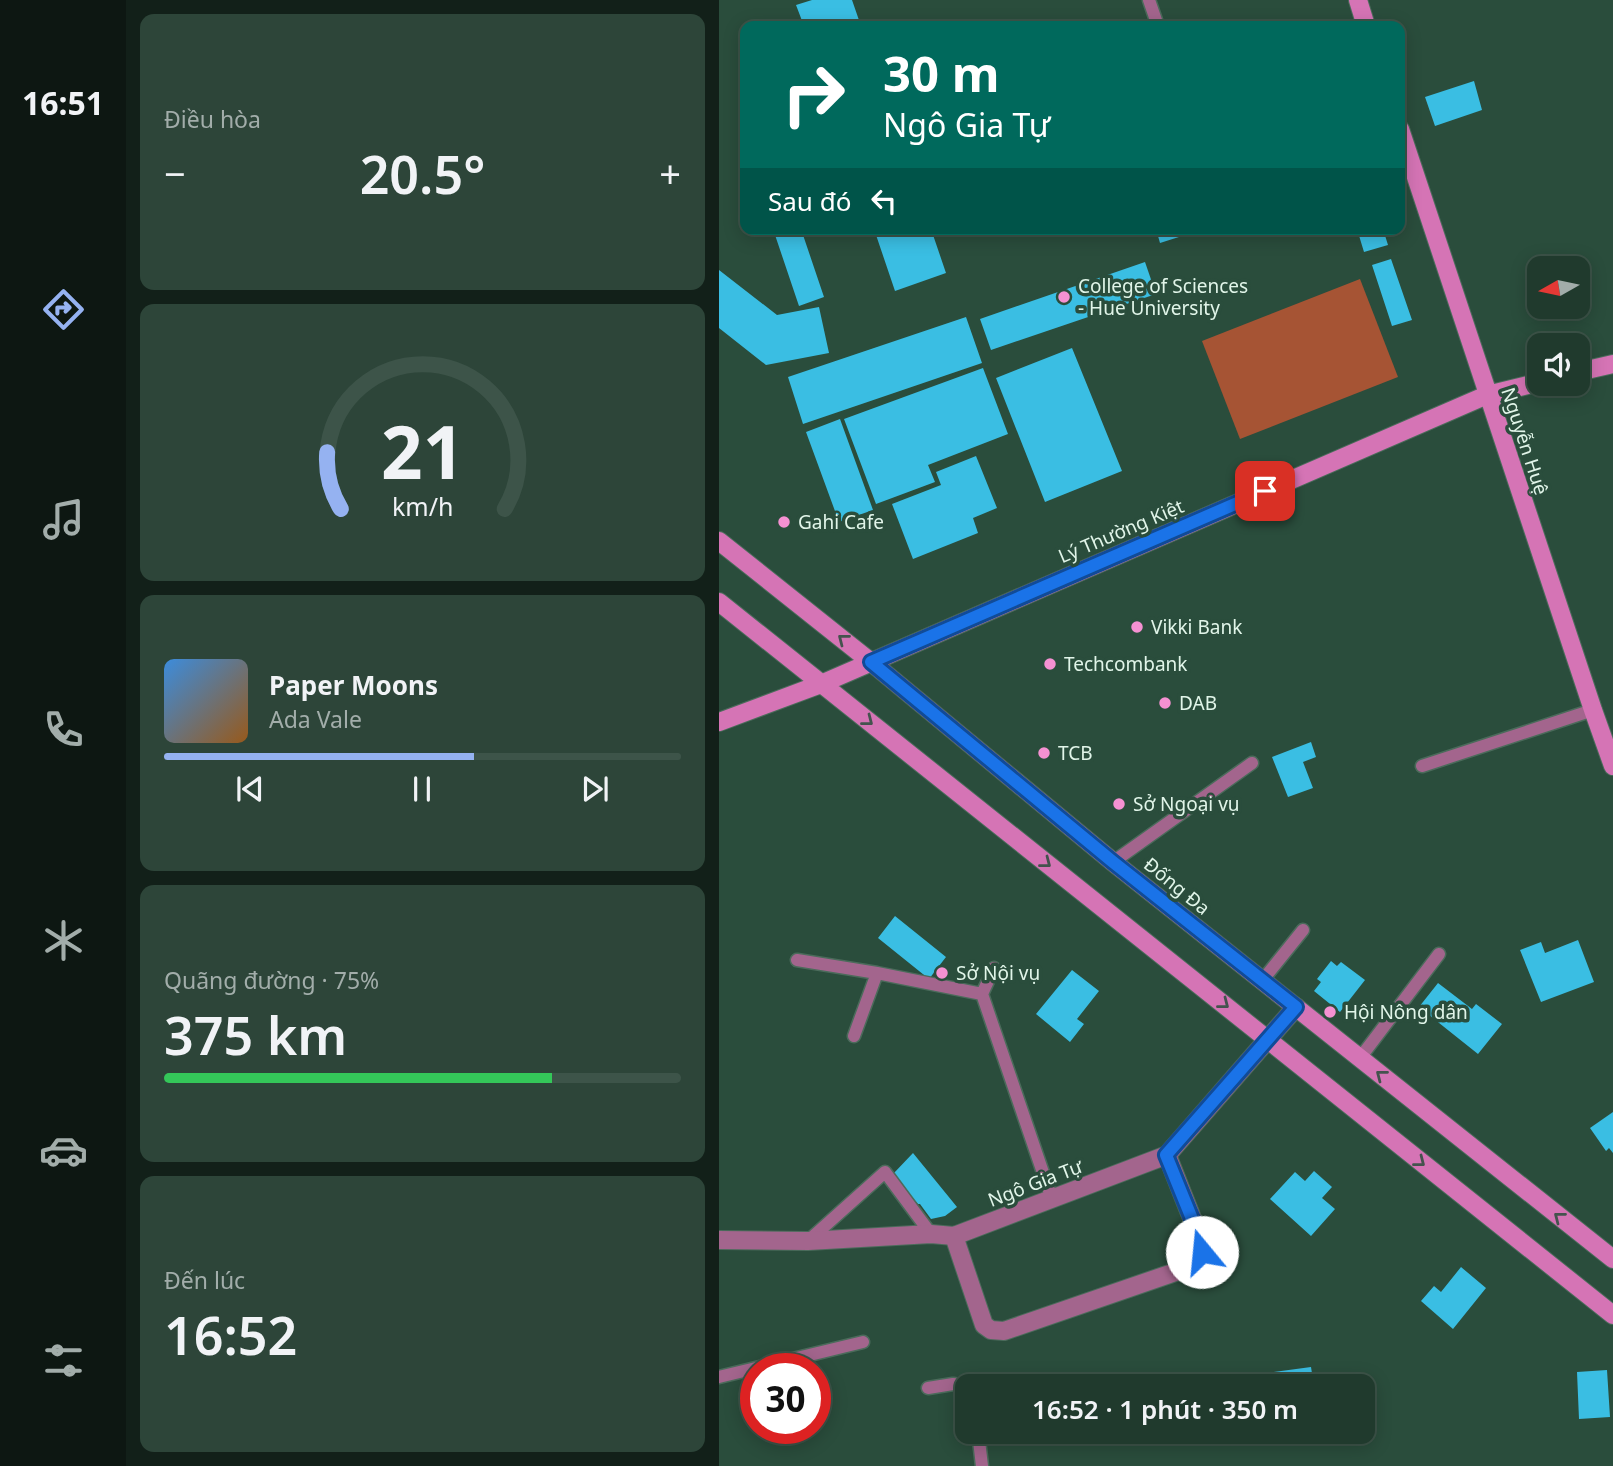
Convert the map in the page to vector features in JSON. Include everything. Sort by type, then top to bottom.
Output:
[{"type":"street","points":[[1358,0],[1365,21]]},
{"type":"street","name":"Nguyễn Huệ","points":[[1405,144],[1613,766]]},
{"type":"street","points":[[1590,369],[1613,364]]},
{"type":"street","name":"Lý Thường Kiệt","points":[[719,722],[821,684],[1487,395],[1527,385]]},
{"type":"street","name":"Đống Đa","points":[[719,541],[871,662],[1113,862],[1613,1259]]},
{"type":"street","points":[[719,602],[1613,1315]]},
{"type":"street","name":"Ngô Gia Tự","points":[[719,1240],[808,1241],[931,1234],[953,1236],[1166,1155],[1296,1007]]},
{"type":"street","points":[[953,1236],[984,1325],[991,1330],[1004,1331],[1187,1268],[1200,1261],[1201,1241],[1166,1155]]},
{"type":"lane","points":[[1149,0],[1156,21]]},
{"type":"lane","points":[[1422,766],[1593,710]]},
{"type":"lane","points":[[1113,862],[1252,763]]},
{"type":"lane","points":[[1262,981],[1303,930]]},
{"type":"lane","points":[[1360,1058],[1439,954]]},
{"type":"lane","points":[[797,960],[982,994]]},
{"type":"lane","points":[[994,968],[982,994],[1052,1199]]},
{"type":"lane","points":[[854,1036],[877,973]]},
{"type":"lane","points":[[808,1241],[885,1172],[931,1234]]},
{"type":"lane","points":[[719,1377],[863,1342]]},
{"type":"lane","points":[[928,1388],[955,1384]]},
{"type":"lane","points":[[979,1444],[982,1466]]},
{"type":"shaded area","points":[[1360,279],[1398,377],[1240,439],[1202,341]]},
{"type":"building","points":[[812,0],[852,0],[859,21],[802,21],[796,5]]},
{"type":"building","points":[[1474,81],[1482,110],[1435,126],[1425,97]]},
{"type":"building","points":[[775,235],[803,235],[824,297],[799,306]]},
{"type":"building","points":[[876,235],[933,235],[946,273],[895,291]]},
{"type":"building","points":[[1158,235],[1185,235],[1160,243]]},
{"type":"building","points":[[1359,235],[1385,235],[1388,245],[1364,252]]},
{"type":"building","points":[[1391,259],[1412,320],[1392,326],[1372,265]]},
{"type":"building","points":[[1145,262],[1156,294],[991,350],[980,319]]},
{"type":"building","points":[[719,270],[777,315],[819,307],[829,353],[766,365],[719,328]]},
{"type":"building","points":[[966,317],[982,363],[803,424],[788,377]]},
{"type":"building","points":[[1072,348],[1122,471],[1045,502],[996,378]]},
{"type":"building","points":[[983,368],[1008,434],[928,465],[935,482],[876,504],[844,419]]},
{"type":"building","points":[[840,419],[873,510],[839,522],[806,432]]},
{"type":"building","points":[[976,456],[997,508],[973,518],[978,533],[913,559],[892,504],[941,485],[936,472]]},
{"type":"building","points":[[1311,742],[1316,757],[1303,762],[1313,788],[1288,797],[1272,757]]},
{"type":"building","points":[[895,916],[946,957],[929,979],[878,938]]},
{"type":"building","points":[[1578,940],[1594,982],[1541,1002],[1520,950],[1541,942],[1545,953]]},
{"type":"building","points":[[1331,961],[1337,966],[1341,962],[1365,980],[1340,1012],[1314,991],[1321,982],[1317,979]]},
{"type":"building","points":[[1072,970],[1099,991],[1077,1019],[1084,1024],[1070,1042],[1036,1014]]},
{"type":"building","points":[[1438,983],[1472,1009],[1476,1004],[1502,1024],[1478,1054],[1419,1007]]},
{"type":"building","points":[[1613,1112],[1613,1153],[1609,1148],[1606,1151],[1590,1128]]},
{"type":"building","points":[[913,1153],[957,1207],[945,1216],[931,1219],[896,1180],[894,1173]]},
{"type":"building","points":[[1314,1171],[1332,1187],[1322,1198],[1335,1209],[1311,1236],[1270,1199],[1295,1172],[1305,1181]]},
{"type":"building","points":[[1461,1267],[1486,1288],[1453,1329],[1421,1301],[1434,1286],[1441,1292]]},
{"type":"building","points":[[1311,1367],[1312,1374],[1258,1374]]},
{"type":"building","points":[[1607,1370],[1610,1417],[1579,1419],[1577,1372]]},
{"type":"place","name":"College of Sciences - Hue University","points":[[1064,297]]},
{"type":"place","name":"Gahi Cafe","points":[[784,522]]},
{"type":"place","name":"Vikki Bank","points":[[1137,627]]},
{"type":"place","name":"Techcombank","points":[[1050,664]]},
{"type":"place","name":"DAB","points":[[1165,703]]},
{"type":"place","name":"TCB","points":[[1044,753]]},
{"type":"place","name":"Sở Ngoại vụ","points":[[1119,804]]},
{"type":"place","name":"Sở Nội vụ","points":[[942,973]]},
{"type":"place","name":"Hội Nông dân","points":[[1330,1012]]},
{"type":"route","points":[[1202,1252],[1201,1241],[1166,1155],[1296,1007],[1113,862],[871,662],[1265,491]]}]
